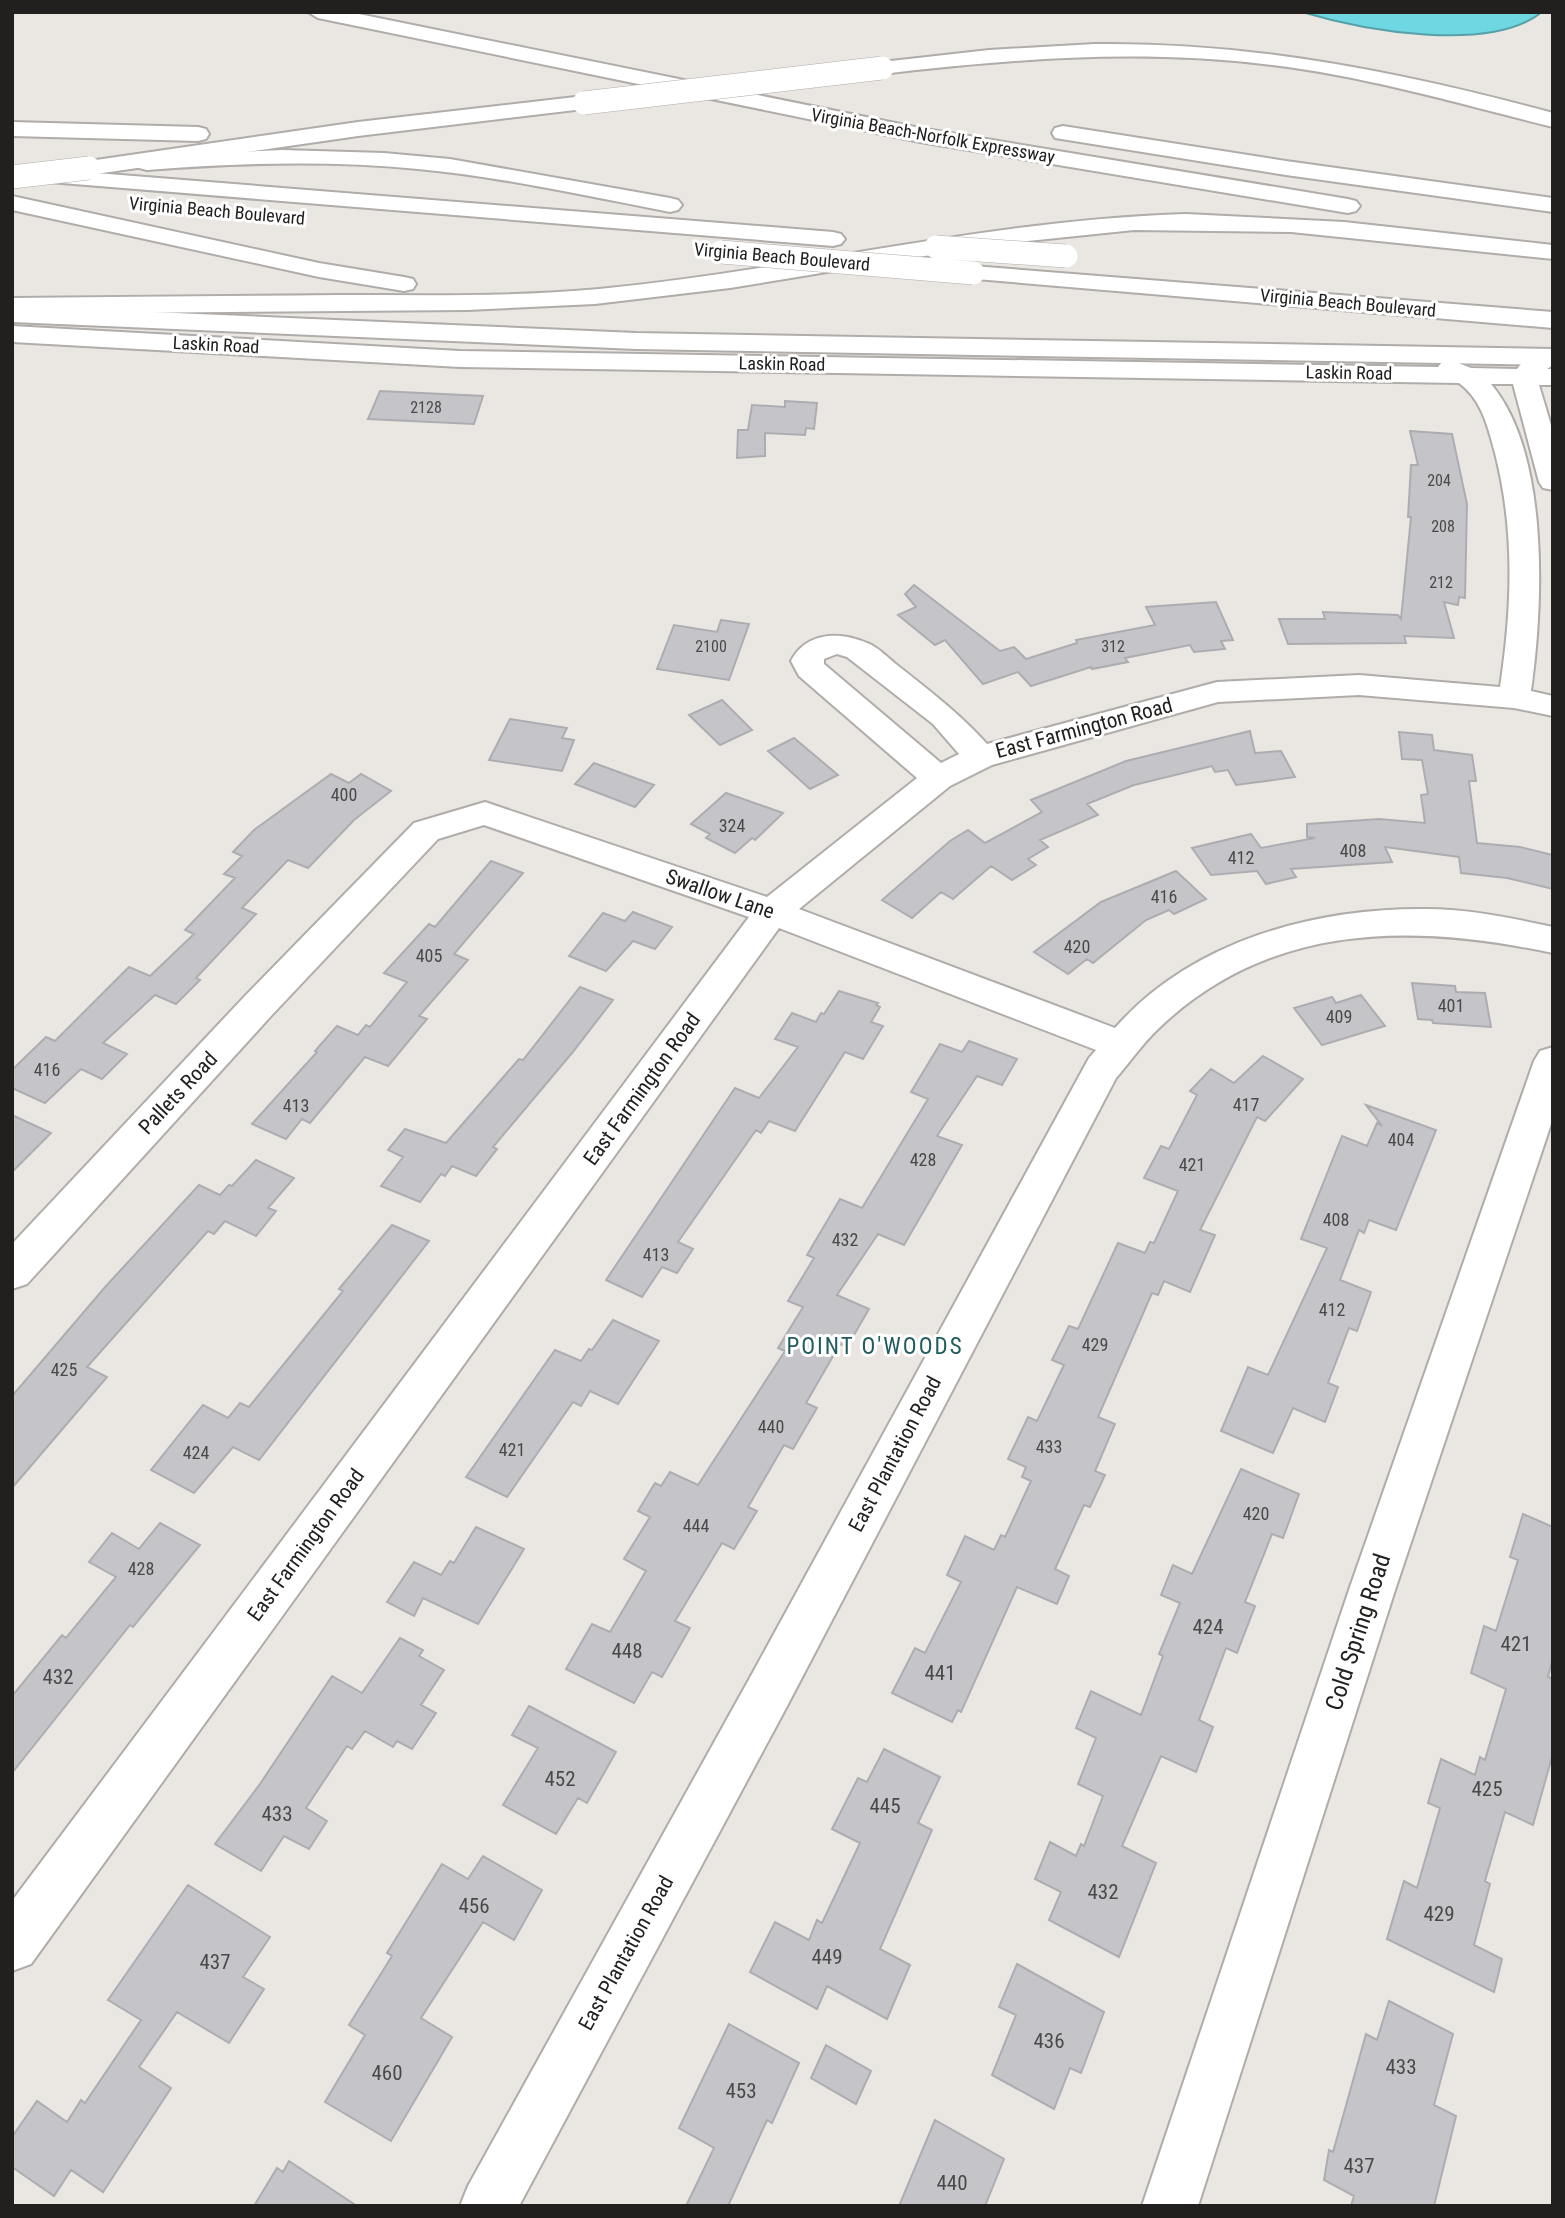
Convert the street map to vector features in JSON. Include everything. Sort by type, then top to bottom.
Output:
[{"type":"main road","name":"Virginia Beach-Norfolk Expressway","points":[[318,12],[920,135],[1325,203],[1553,236]]},
{"type":"main road","points":[[89,168],[358,129],[993,55],[1060,51],[1170,50],[1328,66],[1384,77],[1553,120]]},
{"type":"main road","name":"Virginia Beach-Norfolk Expressway","points":[[712,67],[842,93]]},
{"type":"main road","points":[[12,130],[199,134],[358,129]]},
{"type":"main road","name":"Virginia Beach-Norfolk Expressway","points":[[1040,129],[1286,168],[1553,205]]},
{"type":"main road","points":[[12,175],[250,157],[417,162],[534,178],[833,239]]},
{"type":"main road","name":"Virginia Beach Boulevard","points":[[12,175],[1094,258]]},
{"type":"main road","name":"Virginia Beach Boulevard","points":[[12,194],[1553,320]]},
{"type":"main road","points":[[12,203],[319,270],[391,283],[480,293],[592,298]]},
{"type":"main road","points":[[12,306],[430,303],[592,298],[727,283],[982,238],[1135,223],[1225,222],[1323,226],[1553,251]]},
{"type":"main road","name":"Virginia Beach Boulevard","points":[[1354,280],[1540,295]]},
{"type":"main road","name":"Laskin Road","points":[[12,314],[636,341],[1413,354],[1545,367]]},
{"type":"main road","name":"Laskin Road","points":[[12,334],[460,359],[1465,375],[1545,367]]},
{"type":"main road","points":[[1413,354],[1465,375],[1479,387],[1501,426],[1515,470],[1523,517],[1527,580],[1524,638],[1514,698]]},
{"type":"main road","points":[[1545,367],[1526,385],[1553,482]]},
{"type":"main road","points":[[938,778],[810,670],[807,661],[811,653],[823,646],[839,644],[858,650],[944,717],[980,757]]},
{"type":"main road","name":"East Farmington Road","points":[[12,1945],[772,912],[938,778],[980,757],[1217,692],[1359,685],[1514,698],[1553,706]]},
{"type":"main road","name":"Swallow Lane","points":[[345,915],[426,831],[485,813],[772,912],[1119,1044]]},
{"type":"main road","name":"Pallets Road","points":[[12,1272],[345,915]]},
{"type":"main road","name":"East Plantation Road","points":[[488,2206],[776,1679],[1102,1068],[1119,1044],[1169,995],[1208,970],[1250,950],[1296,935],[1374,922],[1425,921],[1467,924],[1553,940]]},
{"type":"main road","name":"Cold Spring Road","points":[[1170,2206],[1371,1590],[1553,1061]]},
{"type":"water","points":[[1302,12],[1542,12],[1519,25],[1491,32],[1459,35],[1391,31]]},
{"type":"building","points":[[380,391],[483,396],[474,424],[368,419]]},
{"type":"building","points":[[785,401],[817,403],[814,429],[806,428],[805,435],[765,433],[765,456],[737,458],[738,430],[748,430],[752,405],[785,407]]},
{"type":"building","points":[[1410,431],[1452,434],[1467,504],[1465,598],[1459,597],[1458,605],[1444,602],[1454,638],[1404,636],[1406,643],[1288,644],[1279,619],[1325,619],[1323,612],[1398,615],[1401,619],[1411,517],[1408,517],[1411,465],[1418,465]]},
{"type":"building","points":[[914,585],[1000,651],[1014,647],[1026,659],[1077,643],[1076,640],[1155,625],[1146,607],[1216,602],[1233,640],[1221,641],[1225,649],[1194,652],[1190,645],[1125,658],[1128,662],[1092,669],[1091,667],[1031,686],[1018,672],[983,684],[945,640],[935,645],[898,615],[916,607],[905,594]]},
{"type":"building","points":[[721,620],[749,624],[729,680],[657,669],[674,625],[717,632]]},
{"type":"building","points":[[722,700],[752,730],[720,745],[689,715]]},
{"type":"building","points":[[510,719],[567,728],[562,738],[574,740],[562,771],[489,760]]},
{"type":"building","points":[[1250,731],[1255,753],[1281,751],[1295,777],[1236,785],[1228,770],[1215,772],[1212,766],[1134,785],[1087,804],[1098,815],[1040,840],[1048,847],[1028,859],[1036,865],[1012,880],[991,866],[953,899],[941,892],[912,918],[882,900],[950,841],[968,830],[985,843],[1042,812],[1031,800],[1126,761]]},
{"type":"building","points":[[1399,732],[1432,735],[1434,750],[1472,755],[1476,781],[1469,781],[1477,843],[1520,847],[1553,855],[1553,889],[1507,878],[1461,873],[1459,857],[1385,847],[1392,862],[1291,869],[1296,877],[1266,884],[1257,871],[1211,875],[1192,848],[1251,834],[1261,848],[1315,838],[1307,837],[1307,824],[1379,819],[1425,823],[1421,795],[1428,794],[1422,760],[1402,759]]},
{"type":"building","points":[[794,738],[838,775],[810,789],[768,751]]},
{"type":"building","points":[[594,763],[654,785],[635,807],[575,784]]},
{"type":"building","points":[[331,774],[349,783],[361,774],[391,791],[354,820],[308,868],[288,860],[242,908],[256,914],[196,978],[200,980],[176,1004],[155,995],[103,1043],[127,1054],[102,1079],[81,1069],[45,1103],[12,1088],[12,1070],[46,1037],[55,1041],[129,967],[150,976],[194,934],[185,930],[235,878],[224,874],[242,856],[233,852],[254,830]]},
{"type":"building","points":[[726,793],[783,813],[755,840],[752,838],[735,853],[706,838],[710,834],[691,824]]},
{"type":"building","points":[[491,861],[523,873],[454,954],[468,960],[419,1016],[427,1019],[388,1066],[365,1057],[310,1123],[302,1119],[286,1139],[252,1124],[337,1026],[358,1035],[366,1025],[370,1027],[407,982],[384,973],[429,924],[435,927]]},
{"type":"building","points":[[1176,871],[1206,899],[1174,914],[1169,910],[1146,920],[1093,963],[1087,959],[1068,974],[1034,952],[1101,902]]},
{"type":"building","points":[[633,912],[672,927],[655,949],[633,941],[606,971],[569,956],[603,913],[625,921]]},
{"type":"building","points":[[1412,983],[1455,986],[1456,992],[1485,993],[1491,1027],[1433,1023],[1432,1020],[1418,1019]]},
{"type":"building","points":[[580,987],[613,1000],[493,1147],[497,1149],[476,1176],[452,1166],[445,1176],[441,1174],[420,1202],[381,1186],[403,1157],[388,1150],[405,1129],[446,1143],[519,1059],[523,1060]]},
{"type":"building","points":[[839,991],[878,1003],[876,1005],[880,1007],[871,1022],[883,1026],[863,1059],[845,1052],[795,1131],[769,1121],[761,1133],[756,1130],[678,1242],[693,1249],[677,1273],[662,1267],[642,1297],[606,1280],[735,1088],[759,1098],[798,1047],[775,1039],[792,1013],[816,1022]]},
{"type":"building","points":[[1361,995],[1385,1026],[1322,1045],[1294,1008],[1332,997],[1336,1003]]},
{"type":"building","points":[[969,1041],[1017,1059],[1002,1085],[977,1076],[937,1136],[962,1145],[904,1245],[878,1234],[837,1295],[869,1309],[847,1347],[840,1344],[806,1403],[817,1408],[793,1449],[784,1445],[748,1507],[757,1511],[734,1549],[722,1543],[675,1621],[690,1628],[662,1677],[652,1672],[634,1703],[566,1669],[592,1624],[610,1632],[646,1571],[624,1559],[650,1517],[638,1511],[655,1483],[661,1486],[670,1472],[698,1485],[785,1351],[778,1348],[803,1307],[788,1301],[814,1258],[807,1255],[840,1199],[862,1208],[928,1099],[911,1092],[940,1044],[962,1052]]},
{"type":"building","points":[[1263,1056],[1303,1079],[1265,1121],[1257,1117],[1200,1230],[1215,1235],[1190,1292],[1164,1281],[1158,1295],[1152,1293],[1098,1417],[1115,1424],[1095,1471],[1105,1475],[1090,1507],[1084,1505],[1055,1569],[1069,1576],[1057,1604],[1017,1587],[961,1712],[958,1710],[952,1722],[892,1693],[915,1648],[925,1653],[961,1582],[947,1575],[965,1536],[994,1550],[1001,1535],[1005,1537],[1031,1481],[1022,1477],[1026,1467],[1008,1459],[1028,1417],[1037,1421],[1064,1365],[1052,1360],[1069,1326],[1078,1329],[1118,1243],[1145,1253],[1150,1242],[1154,1243],[1178,1191],[1144,1178],[1161,1146],[1169,1149],[1197,1095],[1190,1091],[1211,1069],[1234,1083]]},
{"type":"building","points":[[1366,1105],[1436,1130],[1396,1230],[1369,1220],[1364,1233],[1359,1230],[1340,1280],[1371,1292],[1357,1331],[1349,1328],[1328,1383],[1338,1387],[1325,1422],[1293,1408],[1273,1453],[1221,1431],[1248,1367],[1268,1375],[1327,1248],[1301,1239],[1342,1136],[1367,1146],[1377,1123],[1382,1126]]},
{"type":"building","points":[[12,1115],[51,1133],[12,1172]]},
{"type":"building","points":[[256,1160],[294,1178],[268,1208],[276,1211],[256,1236],[225,1221],[214,1234],[208,1231],[87,1367],[107,1377],[12,1488],[12,1396],[106,1286],[199,1185],[220,1195]]},
{"type":"building","points":[[392,1225],[429,1241],[259,1460],[233,1447],[194,1493],[151,1470],[203,1405],[228,1418],[240,1403],[249,1407],[343,1291],[339,1289]]},
{"type":"building","points":[[613,1320],[659,1341],[618,1404],[590,1391],[581,1406],[573,1402],[507,1497],[466,1477],[555,1350],[581,1361]]},
{"type":"building","points":[[1241,1469],[1299,1494],[1283,1538],[1272,1534],[1245,1602],[1255,1606],[1237,1653],[1226,1648],[1199,1720],[1213,1727],[1196,1772],[1161,1756],[1122,1846],[1156,1863],[1119,1957],[1049,1920],[1061,1892],[1035,1879],[1050,1842],[1076,1856],[1081,1844],[1084,1846],[1103,1796],[1078,1784],[1096,1738],[1076,1728],[1091,1691],[1141,1715],[1163,1656],[1159,1654],[1180,1603],[1161,1595],[1173,1565],[1192,1574]]},
{"type":"building","points":[[1523,1514],[1553,1527],[1553,1658],[1548,1677],[1553,1679],[1553,1753],[1533,1825],[1505,1812],[1485,1881],[1490,1884],[1474,1945],[1502,1959],[1494,1992],[1387,1939],[1404,1881],[1417,1888],[1440,1808],[1428,1803],[1441,1759],[1475,1775],[1480,1757],[1485,1760],[1506,1689],[1471,1673],[1484,1626],[1496,1631],[1518,1560],[1510,1557]]},
{"type":"building","points":[[160,1523],[200,1545],[133,1627],[130,1625],[12,1773],[12,1696],[62,1635],[66,1638],[116,1577],[89,1562],[112,1533],[139,1549]]},
{"type":"building","points":[[476,1527],[524,1549],[478,1624],[423,1598],[414,1616],[387,1602],[414,1562],[441,1575],[450,1561],[454,1563]]},
{"type":"building","points":[[400,1638],[423,1650],[419,1656],[444,1670],[421,1705],[436,1713],[412,1749],[397,1741],[393,1747],[365,1731],[352,1749],[347,1746],[306,1808],[327,1821],[309,1849],[284,1836],[261,1871],[215,1844],[260,1784],[332,1676],[362,1693]]},
{"type":"building","points":[[529,1706],[616,1752],[587,1803],[578,1798],[556,1834],[503,1805],[538,1748],[512,1735]]},
{"type":"building","points":[[884,1749],[940,1777],[918,1823],[932,1830],[880,1949],[910,1965],[887,2019],[827,1986],[817,2009],[750,1972],[775,1922],[809,1940],[817,1920],[822,1923],[860,1843],[832,1829],[858,1778],[867,1782]]},
{"type":"building","points":[[483,1856],[542,1890],[514,1940],[483,1922],[421,2018],[452,2037],[391,2141],[325,2102],[365,2035],[349,2025],[392,1956],[387,1953],[442,1864],[468,1879]]},
{"type":"building","points":[[188,1885],[270,1937],[243,1977],[264,1989],[229,2043],[177,2012],[139,2067],[171,2088],[103,2192],[71,2170],[54,2196],[12,2167],[12,2137],[37,2101],[67,2122],[81,2100],[85,2103],[141,2020],[108,2000]]},
{"type":"building","points":[[1017,1964],[1104,2012],[1081,2073],[1070,2068],[1054,2109],[992,2075],[1016,2015],[999,2007]]},
{"type":"building","points":[[1389,2001],[1453,2034],[1434,2105],[1456,2116],[1434,2206],[1351,2206],[1354,2196],[1324,2180],[1329,2150],[1333,2152],[1366,2034],[1377,2040]]},
{"type":"building","points":[[729,2024],[799,2063],[772,2123],[767,2120],[728,2206],[686,2206],[714,2148],[679,2128]]},
{"type":"building","points":[[826,2045],[871,2071],[856,2104],[811,2078]]},
{"type":"building","points":[[935,2120],[1004,2159],[985,2206],[899,2206]]},
{"type":"building","points":[[289,2161],[357,2206],[254,2206],[277,2168],[283,2172]]},
{"type":"district","name":"POINT O'WOODS","points":[[875,1346]]}]
